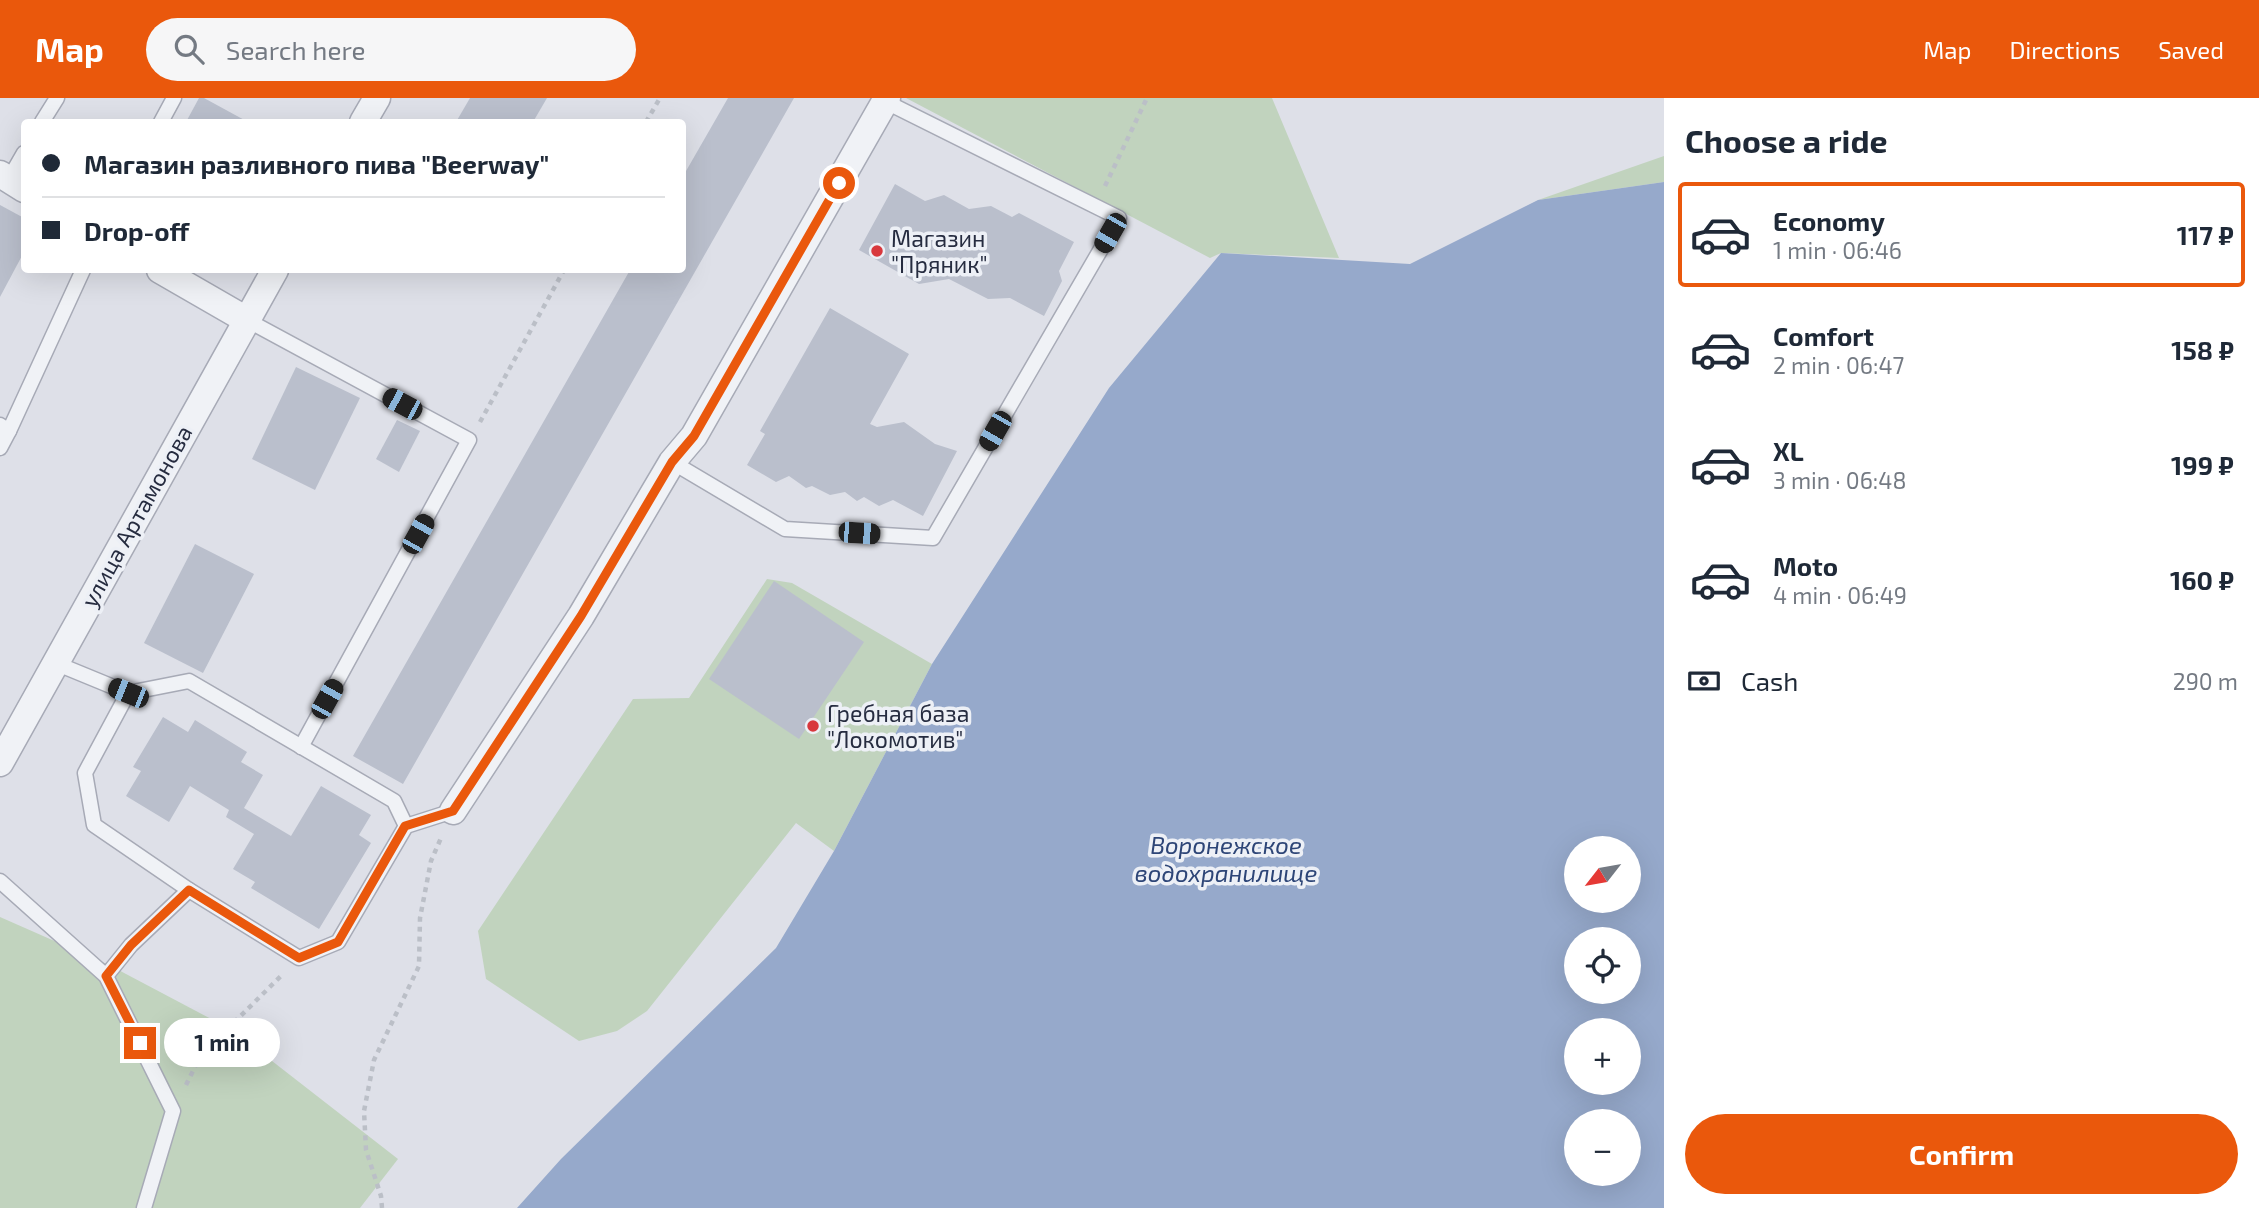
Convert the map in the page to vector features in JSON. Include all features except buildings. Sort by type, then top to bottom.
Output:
[{"type":"street","points":[[365,119],[377,98]]},
{"type":"street","points":[[453,811],[581,616],[672,462],[694,436],[883,99]]},
{"type":"street","points":[[165,273],[245,319]]},
{"type":"street","name":"улица Артамонова","points":[[0,763],[245,319],[273,273]]},
{"type":"lane","points":[[45,119],[57,98]]},
{"type":"lane","points":[[163,119],[174,98]]},
{"type":"lane","points":[[672,462],[785,529],[933,538],[1119,218],[883,99]]},
{"type":"lane","points":[[11,181],[21,159]]},
{"type":"lane","points":[[0,448],[4,428],[82,273]]},
{"type":"lane","points":[[245,319],[469,440],[301,747]]},
{"type":"lane","points":[[55,663],[128,693],[189,681],[394,801],[405,826]]},
{"type":"lane","points":[[128,693],[86,773],[94,825],[189,890],[299,958],[338,942],[405,826],[453,811]]},
{"type":"lane","points":[[0,881],[106,976],[173,1111],[144,1208]]},
{"type":"lane","points":[[106,976],[131,945],[189,890]]},
{"type":"path","points":[[648,119],[660,98]]},
{"type":"path","points":[[1096,205],[1147,98]]},
{"type":"path","points":[[469,440],[562,273]]},
{"type":"path","points":[[382,1208],[382,1196],[366,1150],[363,1111],[373,1060],[419,966],[420,918],[431,861],[453,811]]},
{"type":"path","points":[[173,1111],[201,1055],[299,958]]},
{"type":"green space","points":[[906,98],[1272,98],[1339,258],[1221,253],[1210,258]]},
{"type":"green space","points":[[1664,156],[1664,182],[1538,200]]},
{"type":"green space","points":[[767,579],[792,583],[932,664],[834,851],[796,823],[647,1011],[617,1031],[579,1041],[486,979],[478,931],[633,699],[689,698]]},
{"type":"green space","points":[[0,917],[109,965],[232,1030],[398,1159],[360,1208],[0,1208]]},
{"type":"water","name":"Воронежское водохранилище","points":[[1664,182],[1664,1208],[517,1208],[561,1159],[776,948],[834,851],[932,664],[1109,388],[1221,253],[1410,264],[1538,200]]},
{"type":"place","name":"Магазин \"Пряник\"","points":[[877,251]]},
{"type":"place","name":"Гребная база \"Локомотив\"","points":[[813,726]]},
{"type":"route","points":[[140,1043],[106,976],[131,945],[189,890],[299,958],[338,942],[405,826],[453,811],[581,616],[672,462],[694,436],[839,183]]}]
